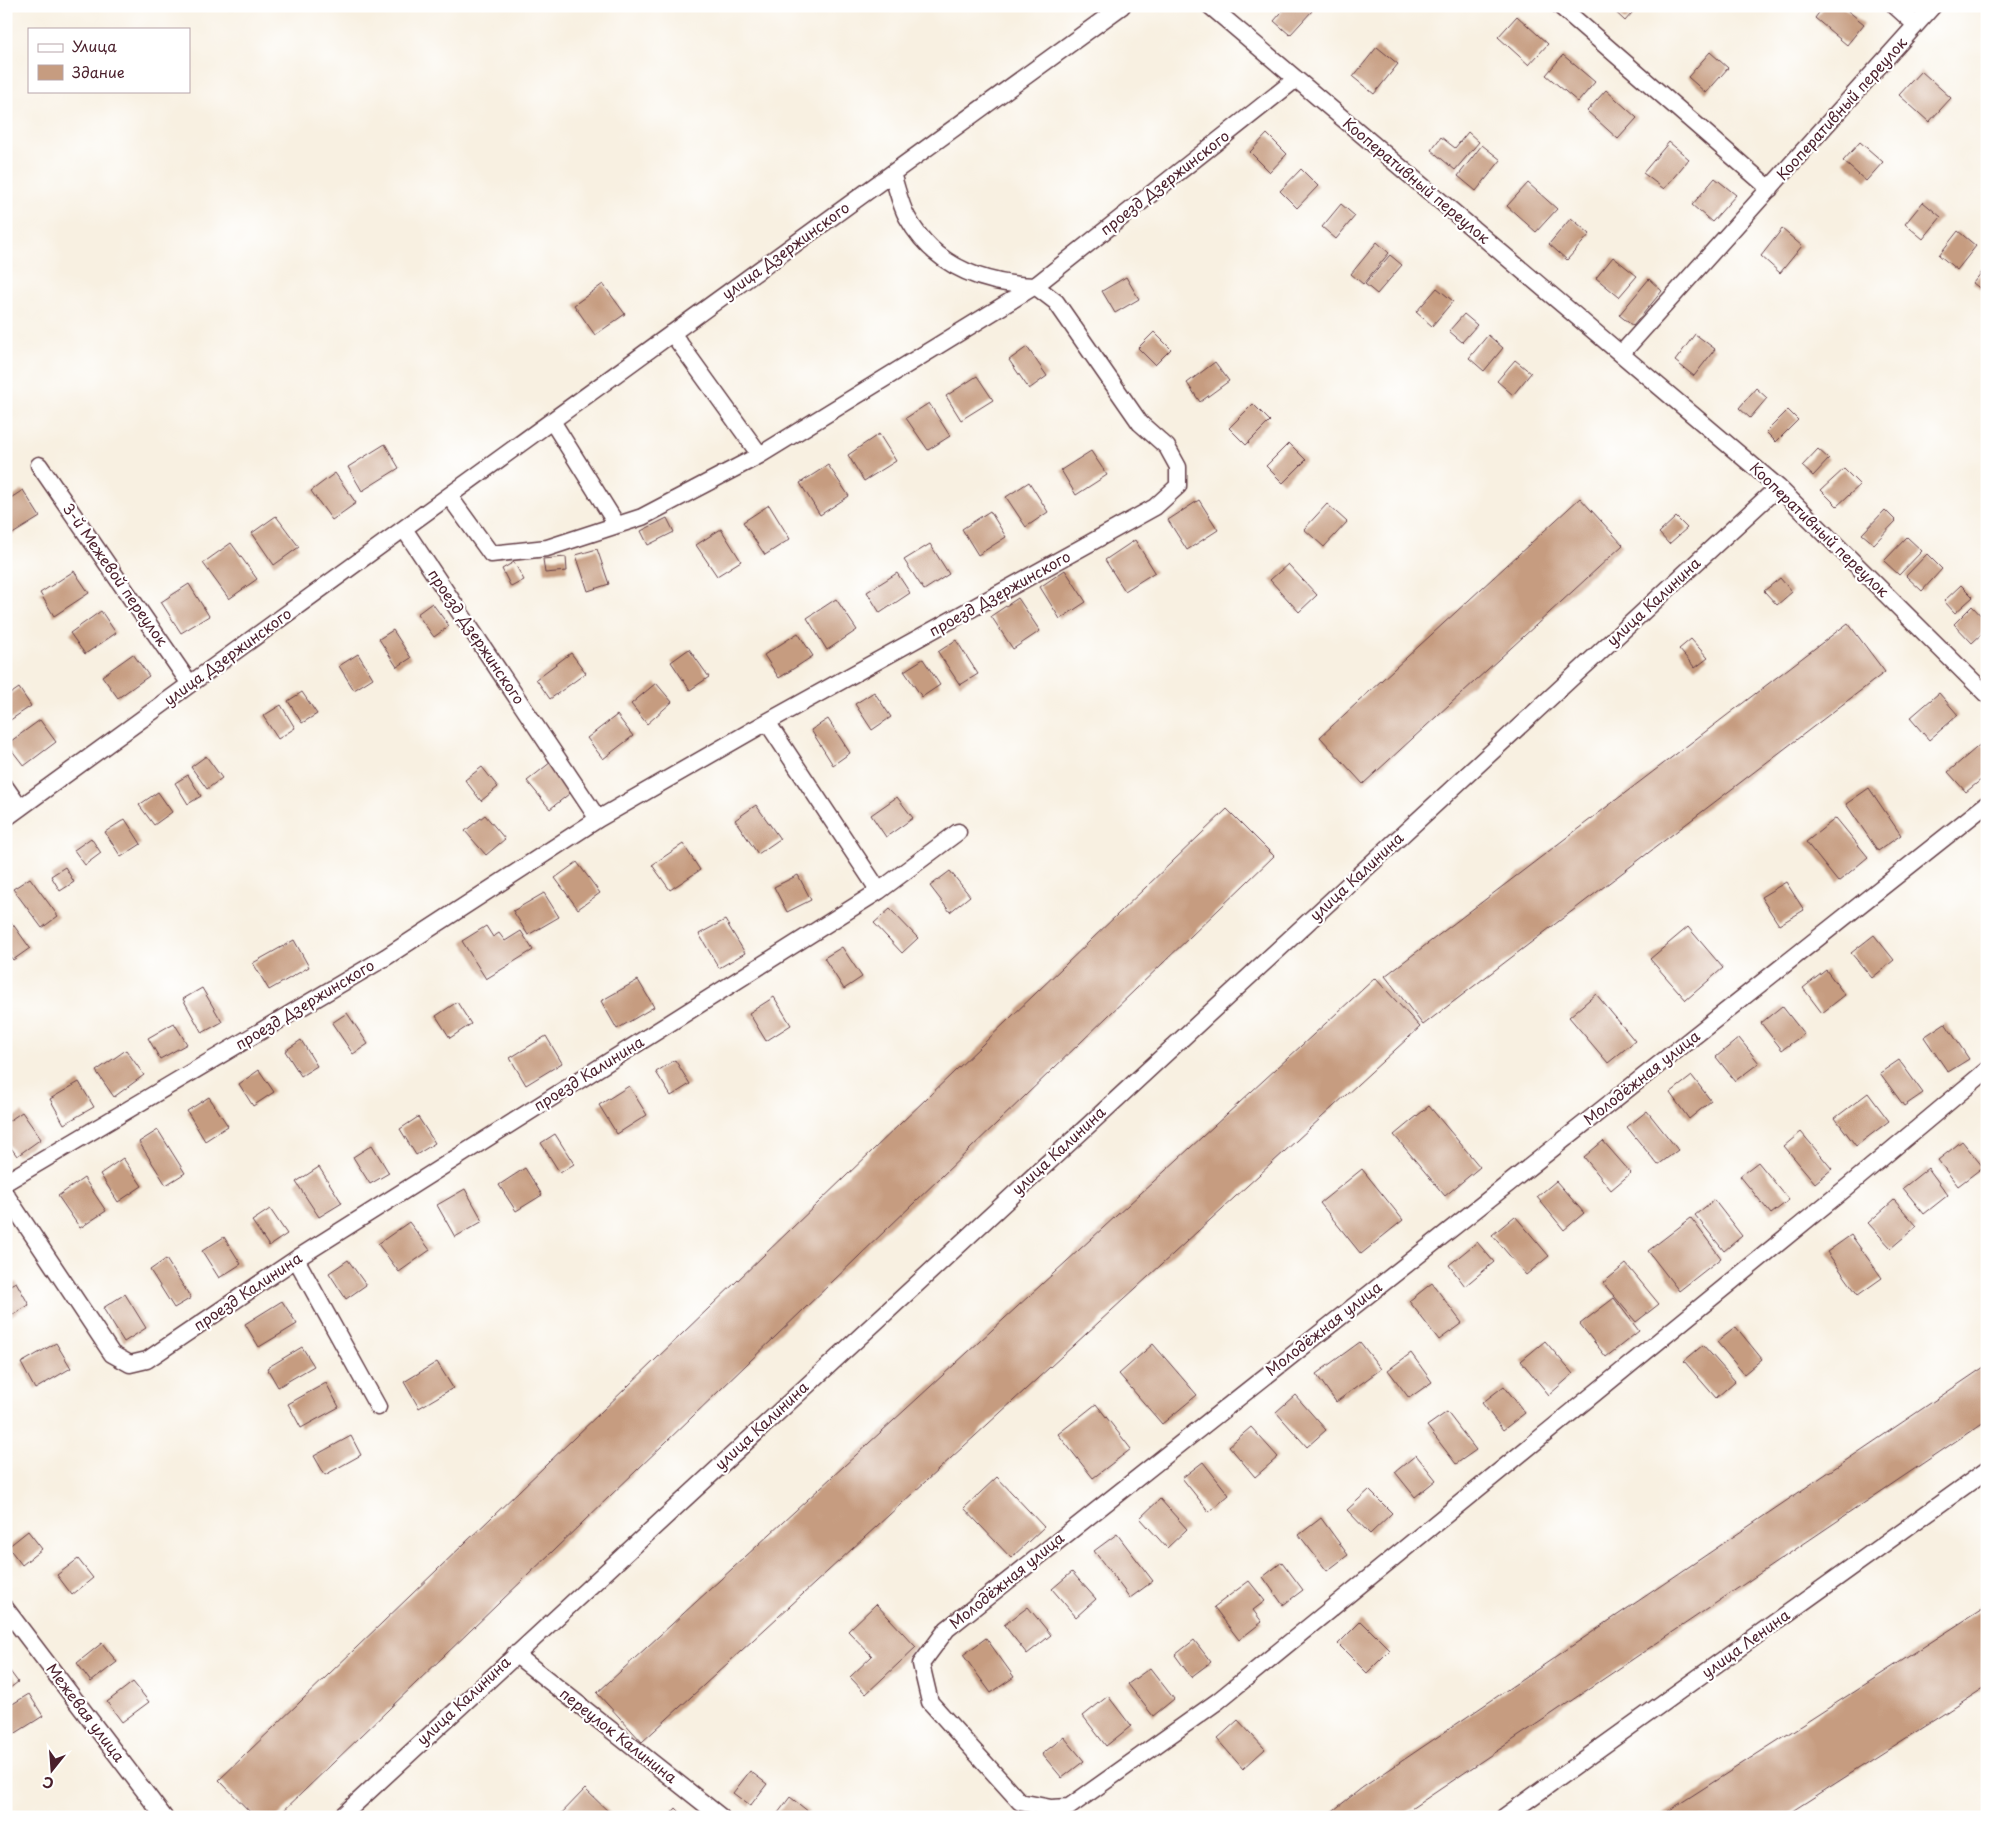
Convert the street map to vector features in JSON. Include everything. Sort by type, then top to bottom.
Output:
[{"type":"street","name":"улица Дзержинского","points":[[6,818],[1122,6]]},
{"type":"street","name":"Кооперативный переулок","points":[[1210,6],[1778,487],[1987,695]]},
{"type":"street","name":"Кооперативный переулок","points":[[1560,6],[1770,189]]},
{"type":"street","points":[[1895,6],[1916,26]]},
{"type":"street","name":"Кооперативный переулок","points":[[1621,354],[1933,6]]},
{"type":"street","name":"проезд Дзержинского","points":[[760,455],[1035,286],[1296,79]]},
{"type":"street","points":[[892,174],[906,216],[926,244],[952,266],[978,277],[1011,285],[1035,286]]},
{"type":"street","name":"проезд Дзержинского","points":[[6,1182],[386,957],[598,819],[767,722],[1155,508],[1178,486],[1178,467],[1167,448],[1140,423],[1056,302],[1035,286]]},
{"type":"street","points":[[449,496],[491,554],[547,548],[642,516],[760,455],[672,334]]},
{"type":"street","points":[[552,421],[616,525]]},
{"type":"street","name":"3-й Межевой переулок","points":[[39,465],[190,684]]},
{"type":"street","name":"улица Калинина","points":[[341,1817],[514,1654],[1778,487]]},
{"type":"street","name":"проезд Дзержинского","points":[[404,529],[598,819]]},
{"type":"street","points":[[767,722],[879,891]]},
{"type":"street","points":[[6,788],[20,808]]},
{"type":"street","name":"Молодёжная улица","points":[[1987,804],[947,1629],[921,1664],[930,1702],[1020,1802],[1051,1808],[1069,1807],[1218,1701],[1987,1070]]},
{"type":"street","name":"проезд Калинина","points":[[6,1195],[112,1354],[130,1364],[147,1360],[296,1259],[879,891],[958,832]]},
{"type":"street","points":[[296,1259],[378,1407]]},
{"type":"street","name":"улица Ленина","points":[[1504,1817],[1987,1470]]},
{"type":"street","name":"Межевая улица","points":[[6,1609],[164,1817]]},
{"type":"street","name":"переулок Калинина","points":[[514,1654],[721,1817]]},
{"type":"building","points":[[1287,6],[1306,6],[1312,11],[1290,35],[1274,21]]},
{"type":"building","points":[[1609,6],[1638,6],[1625,21]]},
{"type":"building","points":[[1824,6],[1842,6],[1864,24],[1847,45],[1815,18]]},
{"type":"building","points":[[1517,16],[1548,44],[1529,65],[1498,37]]},
{"type":"building","points":[[1377,47],[1398,64],[1374,94],[1353,77]]},
{"type":"building","points":[[1710,52],[1728,68],[1706,93],[1688,77]]},
{"type":"building","points":[[1563,55],[1595,82],[1578,102],[1546,75]]},
{"type":"building","points":[[1921,71],[1951,98],[1929,122],[1899,95]]},
{"type":"building","points":[[1606,90],[1637,118],[1618,139],[1587,111]]},
{"type":"building","points":[[1468,132],[1479,142],[1455,170],[1431,150],[1441,137],[1455,148]]},
{"type":"building","points":[[1267,134],[1287,154],[1270,172],[1250,152]]},
{"type":"building","points":[[1669,142],[1689,159],[1664,189],[1643,173]]},
{"type":"building","points":[[1860,142],[1883,162],[1866,181],[1843,161]]},
{"type":"building","points":[[1482,145],[1501,160],[1476,191],[1458,176]]},
{"type":"building","points":[[1301,169],[1318,186],[1297,208],[1280,191]]},
{"type":"building","points":[[1715,178],[1736,195],[1712,222],[1692,205]]},
{"type":"building","points":[[1528,183],[1557,209],[1536,232],[1507,206]]},
{"type":"building","points":[[1923,202],[1941,217],[1923,239],[1905,224]]},
{"type":"building","points":[[1341,204],[1355,216],[1336,239],[1322,227]]},
{"type":"building","points":[[1571,218],[1590,234],[1567,260],[1549,244]]},
{"type":"building","points":[[1782,229],[1802,246],[1780,273],[1761,256]]},
{"type":"building","points":[[1958,231],[1976,246],[1957,270],[1939,255]]},
{"type":"building","points":[[1377,242],[1389,253],[1363,284],[1351,274]]},
{"type":"building","points":[[1390,255],[1402,265],[1377,294],[1365,284]]},
{"type":"building","points":[[1613,257],[1637,276],[1619,297],[1596,278]]},
{"type":"building","points":[[1987,266],[1987,294],[1973,283]]},
{"type":"building","points":[[1126,277],[1139,299],[1115,313],[1102,291]]},
{"type":"building","points":[[1649,279],[1662,291],[1633,326],[1619,315]]},
{"type":"building","points":[[603,284],[625,314],[595,335],[574,305]]},
{"type":"building","points":[[1437,288],[1453,301],[1432,326],[1416,312]]},
{"type":"building","points":[[1464,314],[1477,325],[1462,342],[1449,331]]},
{"type":"building","points":[[1154,332],[1171,349],[1155,365],[1138,348]]},
{"type":"building","points":[[1695,334],[1715,349],[1694,376],[1675,361]]},
{"type":"building","points":[[1488,335],[1503,348],[1484,371],[1469,358]]},
{"type":"building","points":[[1027,347],[1047,376],[1029,389],[1009,360]]},
{"type":"building","points":[[1515,360],[1531,373],[1513,395],[1497,381]]},
{"type":"building","points":[[1215,362],[1229,381],[1200,402],[1187,383]]},
{"type":"building","points":[[977,376],[993,400],[961,420],[946,396]]},
{"type":"building","points":[[1756,388],[1767,398],[1750,418],[1739,408]]},
{"type":"building","points":[[929,403],[950,436],[928,450],[906,418]]},
{"type":"building","points":[[1253,404],[1270,421],[1246,445],[1229,428]]},
{"type":"building","points":[[1788,410],[1798,420],[1776,442],[1766,432]]},
{"type":"building","points":[[879,434],[896,461],[864,481],[848,455]]},
{"type":"building","points":[[1289,443],[1306,460],[1283,483],[1266,466]]},
{"type":"building","points":[[385,444],[399,468],[362,491],[348,467]]},
{"type":"building","points":[[1818,449],[1829,459],[1813,476],[1802,466]]},
{"type":"building","points":[[1091,451],[1107,475],[1076,495],[1061,470]]},
{"type":"building","points":[[828,465],[849,496],[820,515],[800,483]]},
{"type":"building","points":[[1844,469],[1860,485],[1837,506],[1821,490]]},
{"type":"building","points":[[335,473],[356,503],[332,520],[311,491]]},
{"type":"building","points":[[1029,482],[1048,512],[1026,527],[1006,497]]},
{"type":"building","points":[[23,490],[40,517],[6,538],[6,501]]},
{"type":"building","points":[[1580,498],[1623,545],[1363,784],[1320,737]]},
{"type":"building","points":[[1199,500],[1218,530],[1187,550],[1168,520]]},
{"type":"building","points":[[1327,504],[1347,522],[1324,547],[1304,529]]},
{"type":"building","points":[[769,505],[790,539],[765,555],[743,522]]},
{"type":"building","points":[[1885,510],[1896,521],[1874,544],[1862,534]]},
{"type":"building","points":[[990,511],[1006,537],[978,555],[962,529]]},
{"type":"building","points":[[276,516],[299,547],[274,565],[252,533]]},
{"type":"building","points":[[1676,517],[1687,528],[1669,544],[1659,533]]},
{"type":"building","points":[[667,518],[674,532],[648,545],[641,531]]},
{"type":"building","points":[[721,529],[741,561],[717,576],[696,545]]},
{"type":"building","points":[[1907,537],[1922,551],[1899,575],[1884,561]]},
{"type":"building","points":[[1135,540],[1155,572],[1125,591],[1105,560]]},
{"type":"building","points":[[231,543],[257,579],[229,599],[203,563]]},
{"type":"building","points":[[930,544],[949,574],[924,590],[904,560]]},
{"type":"building","points":[[597,549],[609,584],[588,591],[576,555]]},
{"type":"building","points":[[1927,554],[1942,569],[1922,591],[1906,576]]},
{"type":"building","points":[[566,557],[567,571],[545,573],[543,559]]},
{"type":"building","points":[[514,562],[524,580],[511,587],[502,569]]},
{"type":"building","points":[[1288,564],[1317,595],[1299,612],[1270,580]]},
{"type":"building","points":[[1065,570],[1086,602],[1060,619],[1040,587]]},
{"type":"building","points":[[74,571],[89,593],[54,616],[40,593]]},
{"type":"building","points":[[897,573],[910,593],[880,613],[867,592]]},
{"type":"building","points":[[1780,578],[1792,592],[1777,605],[1764,591]]},
{"type":"building","points":[[189,584],[209,616],[181,633],[161,602]]},
{"type":"building","points":[[1961,585],[1973,597],[1955,613],[1944,601]]},
{"type":"building","points":[[1018,598],[1040,631],[1013,649],[991,616]]},
{"type":"building","points":[[836,599],[857,630],[827,650],[807,618]]},
{"type":"building","points":[[432,603],[449,626],[434,637],[417,614]]},
{"type":"building","points":[[1972,606],[1987,622],[1987,629],[1972,643],[1954,624]]},
{"type":"building","points":[[101,611],[116,633],[85,654],[70,633]]},
{"type":"building","points":[[1848,623],[1885,672],[1423,1025],[1385,976]]},
{"type":"building","points":[[393,630],[411,658],[397,667],[379,639]]},
{"type":"building","points":[[798,633],[813,656],[779,678],[764,655]]},
{"type":"building","points":[[1691,639],[1708,658],[1695,668],[1679,649]]},
{"type":"building","points":[[956,640],[978,674],[960,685],[938,652]]},
{"type":"building","points":[[689,649],[709,677],[690,690],[671,662]]},
{"type":"building","points":[[571,653],[586,673],[550,699],[536,679]]},
{"type":"building","points":[[133,654],[149,676],[118,698],[102,676]]},
{"type":"building","points":[[358,654],[373,678],[354,690],[339,666]]},
{"type":"building","points":[[923,659],[940,685],[922,697],[904,671]]},
{"type":"building","points":[[656,683],[672,702],[647,724],[631,704]]},
{"type":"building","points":[[19,688],[31,706],[6,723],[6,697]]},
{"type":"building","points":[[302,692],[317,714],[302,723],[288,701]]},
{"type":"building","points":[[874,692],[891,717],[872,730],[855,704]]},
{"type":"building","points":[[1939,693],[1958,715],[1929,740],[1910,718]]},
{"type":"building","points":[[281,705],[295,728],[278,739],[263,716]]},
{"type":"building","points":[[617,715],[633,736],[603,759],[587,738]]},
{"type":"building","points":[[828,719],[850,753],[833,765],[811,730]]},
{"type":"building","points":[[40,720],[56,742],[24,766],[7,744]]},
{"type":"building","points":[[1982,743],[1987,748],[1987,775],[1966,792],[1948,772]]},
{"type":"building","points":[[206,756],[222,778],[207,789],[191,767]]},
{"type":"building","points":[[551,762],[574,790],[550,809],[527,781]]},
{"type":"building","points":[[482,767],[498,787],[481,801],[465,780]]},
{"type":"building","points":[[188,775],[201,796],[188,804],[175,783]]},
{"type":"building","points":[[1869,788],[1901,835],[1878,851],[1846,804]]},
{"type":"building","points":[[158,792],[172,812],[154,825],[139,805]]},
{"type":"building","points":[[897,797],[913,818],[886,837],[871,815]]},
{"type":"building","points":[[756,805],[780,839],[758,854],[735,820]]},
{"type":"building","points":[[1227,809],[1274,856],[277,1817],[255,1817],[219,1780]]},
{"type":"building","points":[[485,815],[505,839],[486,855],[465,831]]},
{"type":"building","points":[[1836,818],[1868,857],[1838,882],[1806,842]]},
{"type":"building","points":[[125,819],[141,844],[121,857],[105,832]]},
{"type":"building","points":[[91,838],[101,853],[85,865],[74,850]]},
{"type":"building","points":[[683,844],[700,870],[670,890],[652,865]]},
{"type":"building","points":[[577,862],[600,893],[578,909],[555,878]]},
{"type":"building","points":[[65,867],[74,882],[60,891],[51,876]]},
{"type":"building","points":[[950,871],[970,896],[950,912],[930,886]]},
{"type":"building","points":[[798,875],[811,900],[787,912],[774,887]]},
{"type":"building","points":[[30,878],[58,916],[42,928],[13,889]]},
{"type":"building","points":[[1786,882],[1804,910],[1779,925],[1761,897]]},
{"type":"building","points":[[544,893],[559,917],[528,935],[513,911]]},
{"type":"building","points":[[890,909],[918,938],[902,953],[874,923]]},
{"type":"building","points":[[725,920],[745,953],[719,968],[699,934]]},
{"type":"building","points":[[12,923],[30,948],[13,960],[6,951],[6,928]]},
{"type":"building","points":[[486,926],[493,937],[499,933],[505,941],[521,931],[533,950],[486,979],[462,941]]},
{"type":"building","points":[[1688,927],[1723,968],[1686,1000],[1650,959]]},
{"type":"building","points":[[1874,935],[1894,960],[1872,978],[1851,953]]},
{"type":"building","points":[[294,940],[309,967],[269,990],[253,963]]},
{"type":"building","points":[[842,947],[862,977],[844,989],[824,958]]},
{"type":"building","points":[[1826,970],[1845,995],[1822,1013],[1803,988]]},
{"type":"building","points":[[1375,978],[1420,1027],[642,1742],[597,1693]]},
{"type":"building","points":[[638,980],[654,1007],[617,1029],[601,1001]]},
{"type":"building","points":[[202,988],[222,1022],[202,1033],[183,999]]},
{"type":"building","points":[[1596,994],[1635,1041],[1608,1063],[1569,1017]]},
{"type":"building","points":[[774,997],[791,1025],[766,1041],[749,1013]]},
{"type":"building","points":[[457,1002],[471,1024],[450,1038],[436,1016]]},
{"type":"building","points":[[1782,1006],[1804,1034],[1782,1050],[1761,1023]]},
{"type":"building","points":[[347,1013],[368,1044],[353,1054],[332,1023]]},
{"type":"building","points":[[174,1023],[187,1044],[160,1059],[148,1038]]},
{"type":"building","points":[[1945,1023],[1969,1059],[1948,1072],[1924,1037]]},
{"type":"building","points":[[546,1036],[562,1063],[526,1085],[510,1058]]},
{"type":"building","points":[[1739,1038],[1759,1063],[1735,1081],[1716,1057]]},
{"type":"building","points":[[301,1040],[317,1066],[301,1076],[285,1051]]},
{"type":"building","points":[[126,1050],[144,1075],[114,1097],[96,1071]]},
{"type":"building","points":[[675,1060],[690,1084],[671,1096],[656,1072]]},
{"type":"building","points":[[1899,1060],[1923,1093],[1904,1106],[1880,1073]]},
{"type":"building","points":[[259,1070],[274,1092],[253,1106],[239,1084]]},
{"type":"building","points":[[1692,1076],[1711,1101],[1689,1119],[1670,1093]]},
{"type":"building","points":[[79,1082],[94,1107],[64,1124],[50,1099]]},
{"type":"building","points":[[629,1086],[647,1115],[617,1134],[599,1105]]},
{"type":"building","points":[[1868,1093],[1889,1121],[1856,1146],[1835,1118]]},
{"type":"building","points":[[209,1097],[228,1126],[205,1141],[187,1111]]},
{"type":"building","points":[[1429,1106],[1480,1167],[1445,1196],[1394,1135]]},
{"type":"building","points":[[1647,1111],[1678,1150],[1658,1165],[1627,1127]]},
{"type":"building","points":[[22,1112],[41,1139],[17,1156],[6,1141],[6,1123]]},
{"type":"building","points":[[418,1117],[435,1143],[416,1155],[400,1129]]},
{"type":"building","points":[[158,1130],[185,1173],[166,1185],[139,1142]]},
{"type":"building","points":[[1801,1132],[1832,1169],[1815,1183],[1784,1146]]},
{"type":"building","points":[[555,1134],[574,1164],[560,1173],[541,1143]]},
{"type":"building","points":[[1603,1141],[1631,1173],[1611,1190],[1584,1157]]},
{"type":"building","points":[[1962,1141],[1983,1167],[1958,1186],[1938,1160]]},
{"type":"building","points":[[372,1145],[389,1173],[370,1184],[353,1157]]},
{"type":"building","points":[[123,1158],[142,1186],[118,1202],[100,1174]]},
{"type":"building","points":[[1758,1162],[1789,1200],[1771,1214],[1740,1176]]},
{"type":"building","points":[[319,1167],[342,1203],[319,1217],[296,1182]]},
{"type":"building","points":[[525,1168],[542,1195],[516,1211],[499,1185]]},
{"type":"building","points":[[1928,1168],[1948,1195],[1924,1214],[1903,1188]]},
{"type":"building","points":[[1362,1169],[1403,1220],[1361,1254],[1320,1203]]},
{"type":"building","points":[[84,1178],[106,1211],[80,1228],[58,1196]]},
{"type":"building","points":[[1556,1181],[1584,1213],[1564,1230],[1537,1197]]},
{"type":"building","points":[[465,1189],[483,1221],[455,1237],[437,1205]]},
{"type":"building","points":[[1714,1200],[1742,1236],[1724,1251],[1695,1215]]},
{"type":"building","points":[[1894,1200],[1917,1226],[1891,1248],[1868,1223]]},
{"type":"building","points":[[270,1209],[287,1234],[269,1246],[252,1221]]},
{"type":"building","points":[[1515,1216],[1549,1256],[1526,1275],[1492,1235]]},
{"type":"building","points":[[1691,1218],[1721,1258],[1679,1291],[1648,1251]]},
{"type":"building","points":[[409,1222],[430,1250],[399,1272],[378,1244]]},
{"type":"building","points":[[1851,1235],[1882,1278],[1858,1295],[1827,1252]]},
{"type":"building","points":[[224,1237],[241,1264],[219,1278],[202,1251]]},
{"type":"building","points":[[1477,1242],[1494,1262],[1465,1286],[1449,1265]]},
{"type":"building","points":[[166,1259],[191,1298],[174,1308],[150,1270]]},
{"type":"building","points":[[348,1260],[366,1285],[346,1299],[329,1273]]},
{"type":"building","points":[[1626,1264],[1659,1304],[1636,1322],[1603,1283]]},
{"type":"building","points":[[16,1282],[29,1305],[6,1319],[6,1287]]},
{"type":"building","points":[[1432,1283],[1462,1323],[1439,1340],[1409,1301]]},
{"type":"building","points":[[125,1294],[146,1328],[124,1342],[103,1308]]},
{"type":"building","points":[[1614,1298],[1639,1331],[1606,1357],[1580,1324]]},
{"type":"building","points":[[282,1301],[297,1324],[259,1347],[245,1324]]},
{"type":"building","points":[[1736,1327],[1762,1359],[1744,1374],[1717,1342]]},
{"type":"building","points":[[1545,1341],[1573,1374],[1549,1395],[1521,1361]]},
{"type":"building","points":[[1360,1342],[1381,1369],[1336,1402],[1316,1374]]},
{"type":"building","points":[[56,1343],[71,1368],[35,1389],[21,1363]]},
{"type":"building","points":[[1153,1344],[1197,1395],[1162,1424],[1119,1374]]},
{"type":"building","points":[[1703,1345],[1735,1381],[1716,1398],[1684,1361]]},
{"type":"building","points":[[302,1347],[314,1366],[278,1387],[267,1368]]},
{"type":"building","points":[[1411,1353],[1432,1382],[1409,1398],[1388,1370]]},
{"type":"building","points":[[437,1362],[453,1388],[419,1408],[404,1382]]},
{"type":"building","points":[[1987,1365],[1987,1420],[1399,1817],[1325,1817],[1362,1788]]},
{"type":"building","points":[[326,1383],[339,1407],[301,1428],[288,1404]]},
{"type":"building","points":[[1504,1386],[1525,1413],[1503,1430],[1482,1403]]},
{"type":"building","points":[[1295,1395],[1326,1430],[1307,1447],[1276,1412]]},
{"type":"building","points":[[1096,1404],[1131,1449],[1093,1478],[1058,1434]]},
{"type":"building","points":[[1447,1412],[1476,1450],[1456,1464],[1427,1426]]},
{"type":"building","points":[[1251,1427],[1278,1457],[1255,1477],[1229,1446]]},
{"type":"building","points":[[351,1436],[361,1455],[325,1475],[314,1456]]},
{"type":"building","points":[[1416,1455],[1436,1480],[1415,1497],[1395,1472]]},
{"type":"building","points":[[1203,1462],[1229,1495],[1209,1512],[1182,1478]]},
{"type":"building","points":[[997,1477],[1044,1527],[1011,1558],[964,1508]]},
{"type":"building","points":[[1369,1490],[1392,1513],[1370,1534],[1347,1510]]},
{"type":"building","points":[[1160,1499],[1187,1529],[1167,1548],[1140,1518]]},
{"type":"building","points":[[1321,1518],[1348,1555],[1327,1571],[1299,1535]]},
{"type":"building","points":[[28,1531],[42,1549],[22,1565],[8,1547]]},
{"type":"building","points":[[1117,1534],[1153,1581],[1130,1598],[1094,1551]]},
{"type":"building","points":[[78,1559],[93,1578],[72,1595],[57,1575]]},
{"type":"building","points":[[1282,1562],[1303,1590],[1283,1605],[1263,1577]]},
{"type":"building","points":[[1072,1572],[1096,1599],[1076,1617],[1052,1589]]},
{"type":"building","points":[[1249,1581],[1265,1601],[1253,1610],[1262,1622],[1239,1640],[1214,1607]]},
{"type":"building","points":[[876,1604],[916,1647],[866,1694],[850,1677],[872,1656],[848,1631]]},
{"type":"building","points":[[1987,1606],[1987,1686],[1928,1724],[1783,1817],[1659,1817]]},
{"type":"building","points":[[1028,1607],[1051,1635],[1027,1654],[1004,1625]]},
{"type":"building","points":[[1361,1621],[1390,1650],[1367,1673],[1338,1644]]},
{"type":"building","points":[[986,1638],[1014,1677],[991,1693],[963,1655]]},
{"type":"building","points":[[1194,1640],[1211,1662],[1191,1677],[1175,1655]]},
{"type":"building","points":[[102,1643],[117,1662],[91,1682],[77,1663]]},
{"type":"building","points":[[6,1666],[18,1682],[6,1691]]},
{"type":"building","points":[[1150,1668],[1174,1699],[1153,1716],[1128,1684]]},
{"type":"building","points":[[133,1682],[149,1702],[122,1722],[107,1702]]},
{"type":"building","points":[[29,1694],[43,1716],[11,1736],[6,1728],[6,1708]]},
{"type":"building","points":[[1108,1696],[1131,1726],[1106,1746],[1083,1716]]},
{"type":"building","points":[[1238,1720],[1265,1749],[1243,1769],[1217,1739]]},
{"type":"building","points":[[1064,1737],[1084,1761],[1062,1778],[1042,1754]]},
{"type":"building","points":[[750,1771],[767,1784],[750,1806],[733,1793]]},
{"type":"building","points":[[585,1789],[614,1817],[558,1817]]},
{"type":"building","points":[[790,1797],[809,1812],[806,1817],[775,1817]]},
{"type":"building","points":[[676,1808],[685,1817],[668,1817]]}]
